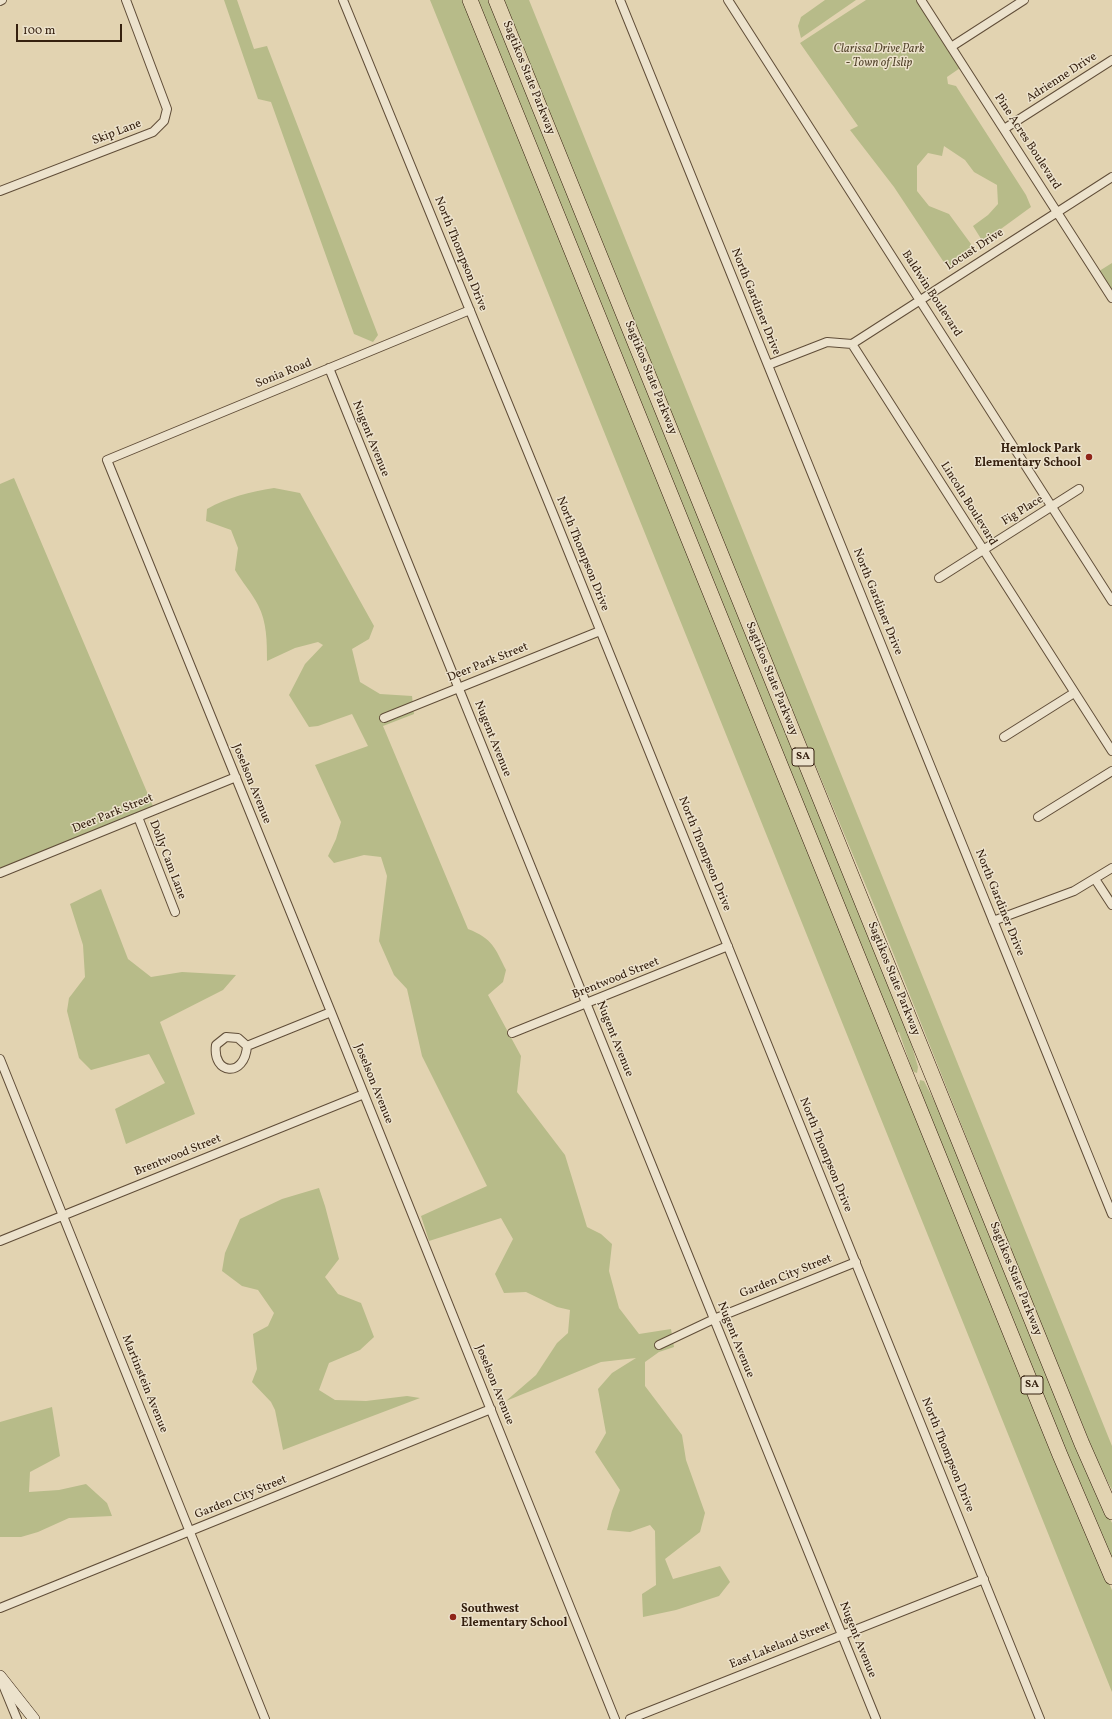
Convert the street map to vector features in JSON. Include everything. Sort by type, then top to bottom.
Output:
[{"type":"highway","name":"Sagtikos State Parkway","points":[[470,0],[1060,1455]]},
{"type":"highway","name":"Sagtikos State Parkway","points":[[496,0],[1079,1436],[1112,1512]]},
{"type":"highway","points":[[1060,1455],[1112,1566]]},
{"type":"highway","points":[[1060,1455],[1112,1577]]},
{"type":"street","name":"Skip Lane","points":[[0,191],[153,132],[164,121],[167,109],[126,0]]},
{"type":"street","name":"North Thompson Drive","points":[[343,0],[728,946],[1040,1719]]},
{"type":"street","name":"North Gardiner Drive","points":[[620,0],[1112,1214]]},
{"type":"street","name":"Baldwin Boulevard","points":[[728,0],[1112,601]]},
{"type":"street","name":"Pine Acres Boulevard","points":[[921,0],[1112,298]]},
{"type":"street","points":[[951,47],[1024,0]]},
{"type":"street","name":"Adrienne Drive","points":[[1004,129],[1112,60]]},
{"type":"street","name":"Locust Drive","points":[[852,344],[1112,177]]},
{"type":"street","name":"Sonia Road","points":[[107,460],[470,310]]},
{"type":"street","points":[[768,365],[827,342],[852,344]]},
{"type":"street","name":"Lincoln Boulevard","points":[[852,344],[1112,751]]},
{"type":"street","name":"Nugent Avenue","points":[[329,368],[876,1719]]},
{"type":"street","name":"Joselson Avenue","points":[[107,460],[615,1719]]},
{"type":"street","name":"Fig Place","points":[[939,578],[1079,489]]},
{"type":"street","name":"Deer Park Street","points":[[384,718],[600,631]]},
{"type":"street","points":[[1004,737],[1074,693]]},
{"type":"street","points":[[1038,817],[1112,771]]},
{"type":"street","name":"Deer Park Street","points":[[0,872],[236,777]]},
{"type":"street","name":"Dolly Cam Lane","points":[[138,817],[175,912]]},
{"type":"street","points":[[993,921],[1074,891],[1112,868]]},
{"type":"street","points":[[1095,878],[1112,905]]},
{"type":"street","name":"Brentwood Street","points":[[512,1033],[728,946]]},
{"type":"street","points":[[247,1046],[331,1012]]},
{"type":"street","points":[[226,1037],[238,1038],[247,1046],[246,1055],[243,1062],[237,1067],[226,1067],[219,1064],[215,1058],[216,1045],[226,1037]]},
{"type":"street","name":"Martinstein Avenue","points":[[0,1059],[265,1719]]},
{"type":"street","name":"Brentwood Street","points":[[0,1241],[364,1094]]},
{"type":"street","name":"Garden City Street","points":[[659,1345],[714,1319],[856,1262]]},
{"type":"street","name":"Garden City Street","points":[[0,1608],[491,1409]]},
{"type":"street","name":"East Lakeland Street","points":[[630,1719],[841,1634],[984,1579]]},
{"type":"street","points":[[0,1676],[17,1719]]},
{"type":"street","points":[[0,1676],[34,1719]]},
{"type":"green space","points":[[224,0],[237,0],[254,49],[267,46],[378,335],[373,342],[354,334],[271,102],[258,99]]},
{"type":"green space","points":[[430,0],[464,0],[1075,1505],[1112,1590],[1112,1692]]},
{"type":"green space","points":[[474,0],[491,0],[903,1015],[918,1067],[917,1073],[912,1069],[899,1032],[896,1033]]},
{"type":"green space","points":[[502,0],[529,0],[1112,1446],[1112,1490],[1099,1465],[1018,1267],[876,910],[753,616],[612,266]]},
{"type":"green space","points":[[825,0],[856,0],[801,38],[798,26],[801,17]]},
{"type":"green space","name":"Clarissa Drive Park - Town of Islip","points":[[866,0],[921,0],[963,66],[947,77],[948,84],[956,86],[1026,195],[1031,207],[983,242],[973,226],[988,215],[998,204],[997,185],[974,172],[965,160],[944,146],[942,156],[928,153],[917,166],[917,191],[929,206],[949,214],[971,244],[974,254],[949,270],[894,187],[850,130],[858,126],[800,43]]},
{"type":"green space","points":[[1112,263],[1112,298],[1096,273]]},
{"type":"green space","points":[[14,478],[155,811],[0,876],[0,484]]},
{"type":"green space","points":[[274,488],[300,493],[374,626],[369,639],[352,649],[360,682],[380,694],[412,696],[414,714],[383,726],[468,929],[483,937],[492,945],[506,970],[503,982],[488,995],[521,1056],[517,1092],[565,1155],[587,1227],[601,1234],[612,1244],[609,1271],[619,1308],[639,1334],[671,1329],[674,1347],[659,1352],[645,1362],[645,1386],[682,1435],[686,1460],[705,1513],[700,1532],[665,1559],[673,1579],[720,1566],[730,1582],[719,1596],[676,1610],[643,1617],[642,1594],[656,1585],[655,1531],[650,1525],[630,1532],[607,1530],[620,1490],[595,1452],[606,1433],[598,1389],[612,1373],[636,1358],[601,1362],[506,1401],[536,1375],[557,1343],[568,1333],[570,1310],[557,1307],[526,1292],[504,1293],[495,1274],[513,1239],[501,1218],[429,1241],[421,1216],[487,1186],[422,1056],[407,989],[394,975],[379,941],[387,876],[381,857],[364,855],[334,863],[328,856],[336,839],[341,822],[315,765],[368,746],[352,714],[318,726],[309,727],[289,695],[305,664],[323,645],[318,642],[295,648],[267,661],[267,639],[265,625],[256,601],[235,570],[238,548],[231,530],[206,521],[207,509],[223,501],[256,491]]},
{"type":"green space","points":[[101,889],[128,959],[151,977],[182,972],[236,975],[223,990],[160,1022],[195,1114],[126,1144],[115,1109],[165,1083],[149,1054],[91,1070],[79,1058],[67,1011],[69,998],[85,977],[83,945],[70,904]]},
{"type":"green space","points":[[920,1080],[924,1081],[944,1120],[1092,1483],[1112,1523],[1112,1559],[1095,1526],[932,1130],[919,1086]]},
{"type":"green space","points":[[319,1188],[339,1259],[325,1277],[338,1294],[361,1303],[374,1337],[360,1350],[329,1363],[319,1390],[335,1400],[366,1401],[407,1396],[420,1398],[283,1450],[275,1410],[271,1402],[252,1382],[257,1369],[253,1334],[268,1326],[274,1313],[258,1290],[242,1286],[222,1271],[225,1253],[240,1219],[282,1199]]},
{"type":"green space","points":[[52,1407],[60,1456],[30,1472],[29,1492],[59,1490],[86,1484],[107,1503],[112,1516],[69,1518],[38,1532],[21,1537],[0,1537],[0,1422]]},
{"type":"place","name":"Hemlock Park Elementary School","points":[[1089,457]]},
{"type":"place","name":"Southwest Elementary School","points":[[453,1617]]}]
